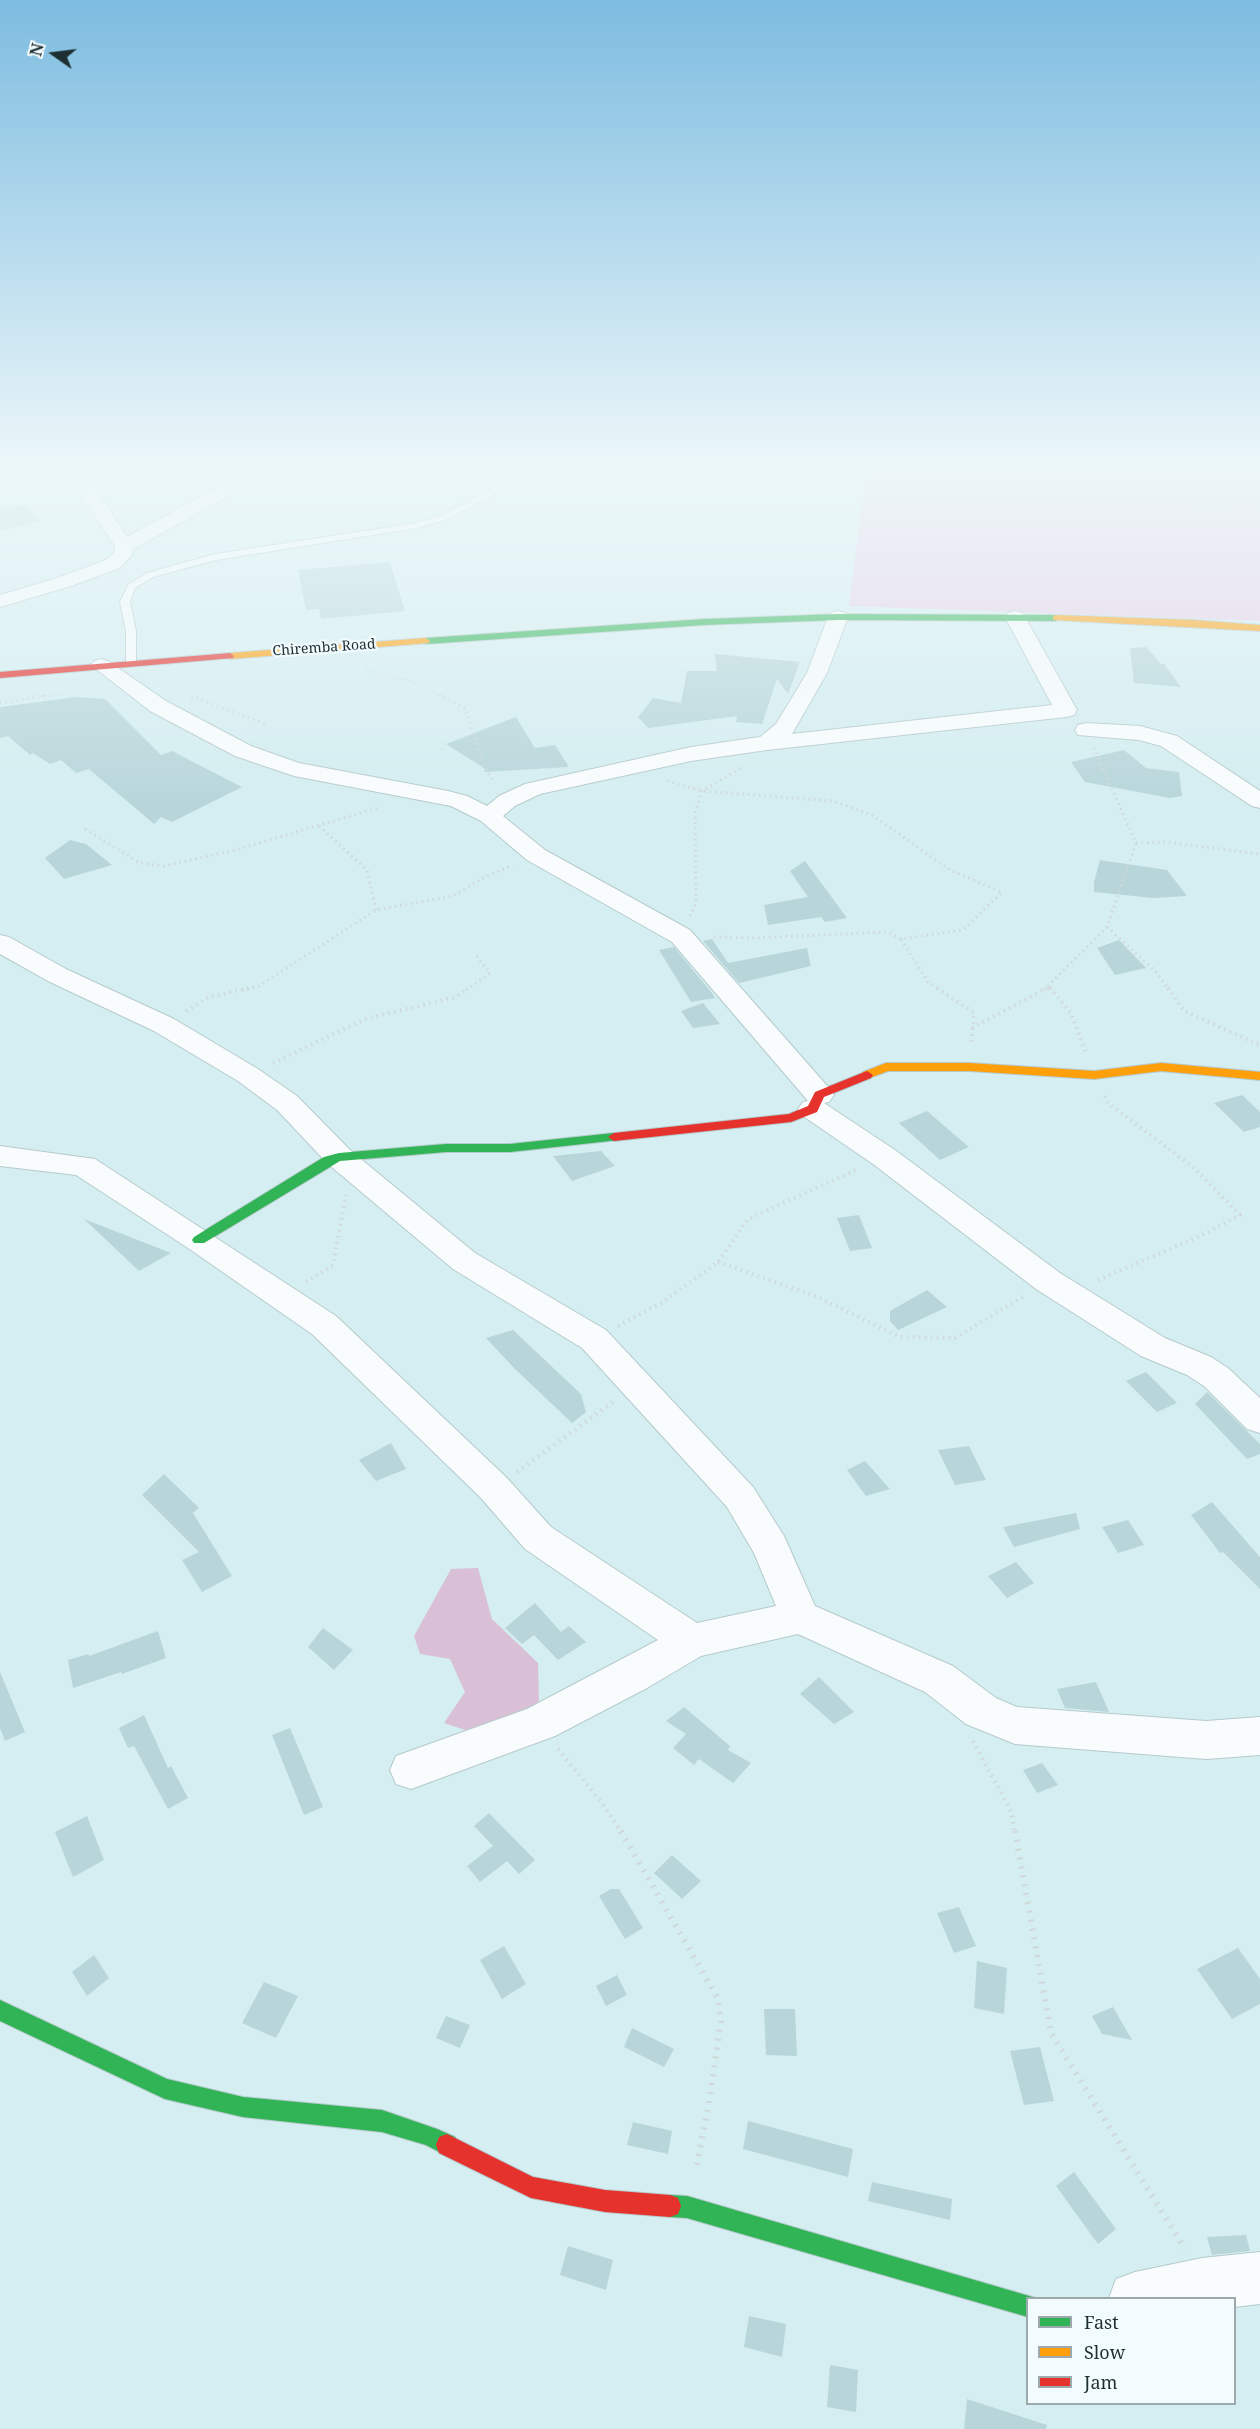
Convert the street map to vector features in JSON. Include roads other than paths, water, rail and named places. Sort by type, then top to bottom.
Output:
[{"type":"main road","name":"Chiremba Road","points":[[0,675],[131,662],[361,645],[704,622],[838,617],[1015,617],[1194,623],[1260,628]]},
{"type":"main road","points":[[199,1240],[329,1160],[345,1162],[446,1148],[510,1148],[747,1125],[790,1118],[816,1102],[886,1067],[969,1067],[1094,1075],[1161,1067],[1260,1076]]},
{"type":"main road","points":[[0,2010],[165,2089],[243,2107],[382,2121],[430,2136],[531,2187],[604,2201],[687,2208],[1026,2305]]},
{"type":"street","points":[[0,602],[77,577]]},
{"type":"street","points":[[767,743],[785,728],[817,673],[838,617]]},
{"type":"street","points":[[101,665],[158,706],[243,751],[294,769],[498,808],[533,789],[691,754],[767,743],[1066,710],[1015,617]]},
{"type":"street","points":[[1086,730],[1140,733],[1169,741],[1260,801]]},
{"type":"street","points":[[498,808],[536,855],[681,936],[816,1102],[884,1157],[1059,1287],[1153,1347],[1199,1366],[1216,1377],[1260,1419]]},
{"type":"street","points":[[0,943],[57,975],[164,1024],[248,1075],[287,1103],[345,1162],[464,1261],[594,1339],[740,1497],[771,1547],[800,1617]]},
{"type":"street","points":[[0,1156],[84,1166],[199,1240],[324,1325],[494,1488],[538,1538],[692,1641]]},
{"type":"street","points":[[411,1770],[540,1723],[633,1675],[692,1641],[800,1617],[939,1679],[981,1711],[1015,1725],[1206,1740],[1260,1736]]},
{"type":"street","points":[[1140,2297],[1202,2284],[1260,2278]]},
{"type":"lane","points":[[131,662],[131,631],[125,602],[131,587],[146,577]]}]
